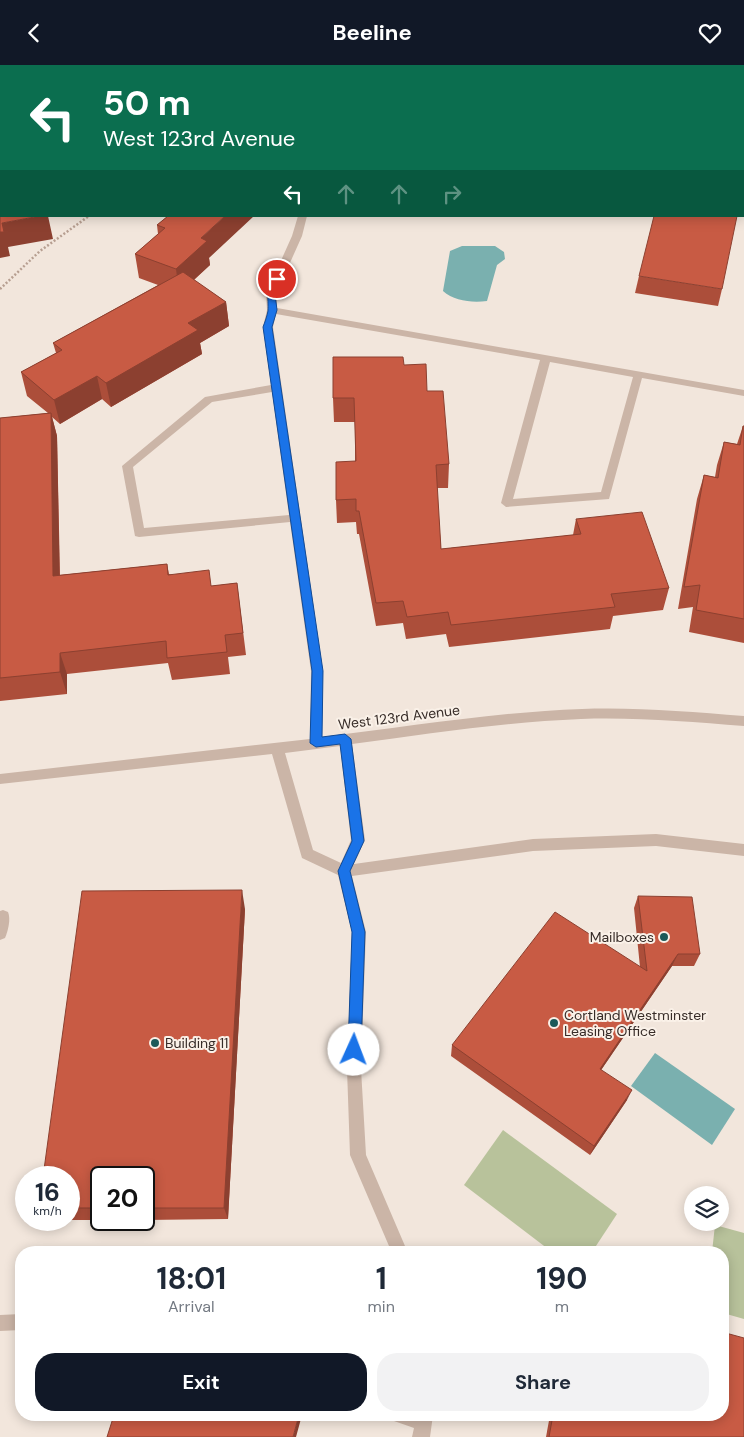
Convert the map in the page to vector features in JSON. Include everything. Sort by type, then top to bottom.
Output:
[{"type":"street","points":[[303,217],[297,236],[271,294],[272,310],[268,327],[317,671],[316,743]]},
{"type":"street","points":[[272,310],[744,393]]},
{"type":"street","points":[[546,358],[506,503],[605,496],[638,375]]},
{"type":"street","points":[[276,388],[209,399],[127,466],[139,533],[296,518]]},
{"type":"street","name":"West 123rd Avenue","points":[[0,779],[277,748],[508,719],[582,714],[658,714],[744,721]]},
{"type":"street","points":[[345,739],[358,841],[344,871],[359,932],[354,1069],[358,1155],[397,1246]]},
{"type":"street","points":[[277,748],[307,854],[344,871],[533,845],[656,839],[744,849]]},
{"type":"street","points":[[0,934],[3,916]]},
{"type":"street","points":[[0,1323],[15,1322]]},
{"type":"path","points":[[0,289],[40,251],[88,217]]},
{"type":"green space","points":[[503,1130],[617,1214],[596,1246],[544,1246],[464,1185]]},
{"type":"green space","points":[[729,1229],[744,1233],[744,1319],[729,1315],[729,1246],[713,1246],[714,1231],[729,1231]]},
{"type":"water","points":[[462,246],[495,246],[504,252],[505,259],[497,265],[487,301],[464,301],[452,297],[443,291],[450,251]]},
{"type":"water","points":[[655,1053],[735,1109],[712,1145],[631,1086]]},
{"type":"building","points":[[0,217],[35,217],[2,223],[4,232],[0,232]]},
{"type":"building","points":[[167,217],[224,217],[201,238],[207,241],[176,269],[135,254],[165,228],[157,225]]},
{"type":"building","points":[[654,217],[737,217],[722,289],[639,276]]},
{"type":"building","points":[[183,272],[226,302],[188,323],[198,330],[106,383],[97,376],[54,400],[21,372],[62,350],[53,343]]},
{"type":"building","points":[[333,357],[403,357],[404,365],[426,364],[427,391],[443,391],[449,464],[436,465],[441,549],[581,534],[576,519],[642,512],[669,588],[611,594],[615,607],[451,625],[448,612],[407,617],[403,601],[376,603],[359,511],[356,511],[356,499],[336,500],[336,462],[356,461],[354,398],[333,398]]},
{"type":"building","points":[[51,413],[53,576],[167,564],[168,575],[209,570],[211,586],[237,583],[243,633],[225,635],[227,652],[167,658],[166,641],[60,653],[60,672],[0,678],[0,418]]},
{"type":"building","points":[[743,426],[744,619],[696,610],[700,585],[684,587],[704,475],[718,478],[724,442],[740,445]]},
{"type":"building","name":"Building 11","points":[[242,890],[224,1208],[155,1208],[155,1166],[90,1166],[90,1208],[80,1208],[80,1166],[44,1166],[82,891]]},
{"type":"building","name":"Cortland Westminster Leasing Office","points":[[638,896],[692,897],[700,954],[678,954],[600,1069],[632,1090],[594,1146],[452,1045],[555,912],[647,971]]},
{"type":"building","points":[[729,1334],[744,1338],[744,1437],[549,1437],[552,1421],[729,1421]]},
{"type":"building","points":[[112,1421],[297,1421],[293,1437],[107,1437]]},
{"type":"place","name":"Mailboxes","points":[[664,937]]},
{"type":"place","name":"Cortland Westminster Leasing Office","points":[[554,1023]]},
{"type":"place","name":"Building 11","points":[[155,1043]]},
{"type":"route","points":[[277,279],[271,294],[272,310],[268,327],[317,671],[316,743],[345,739],[358,841],[344,871],[359,932],[354,1050]]}]
